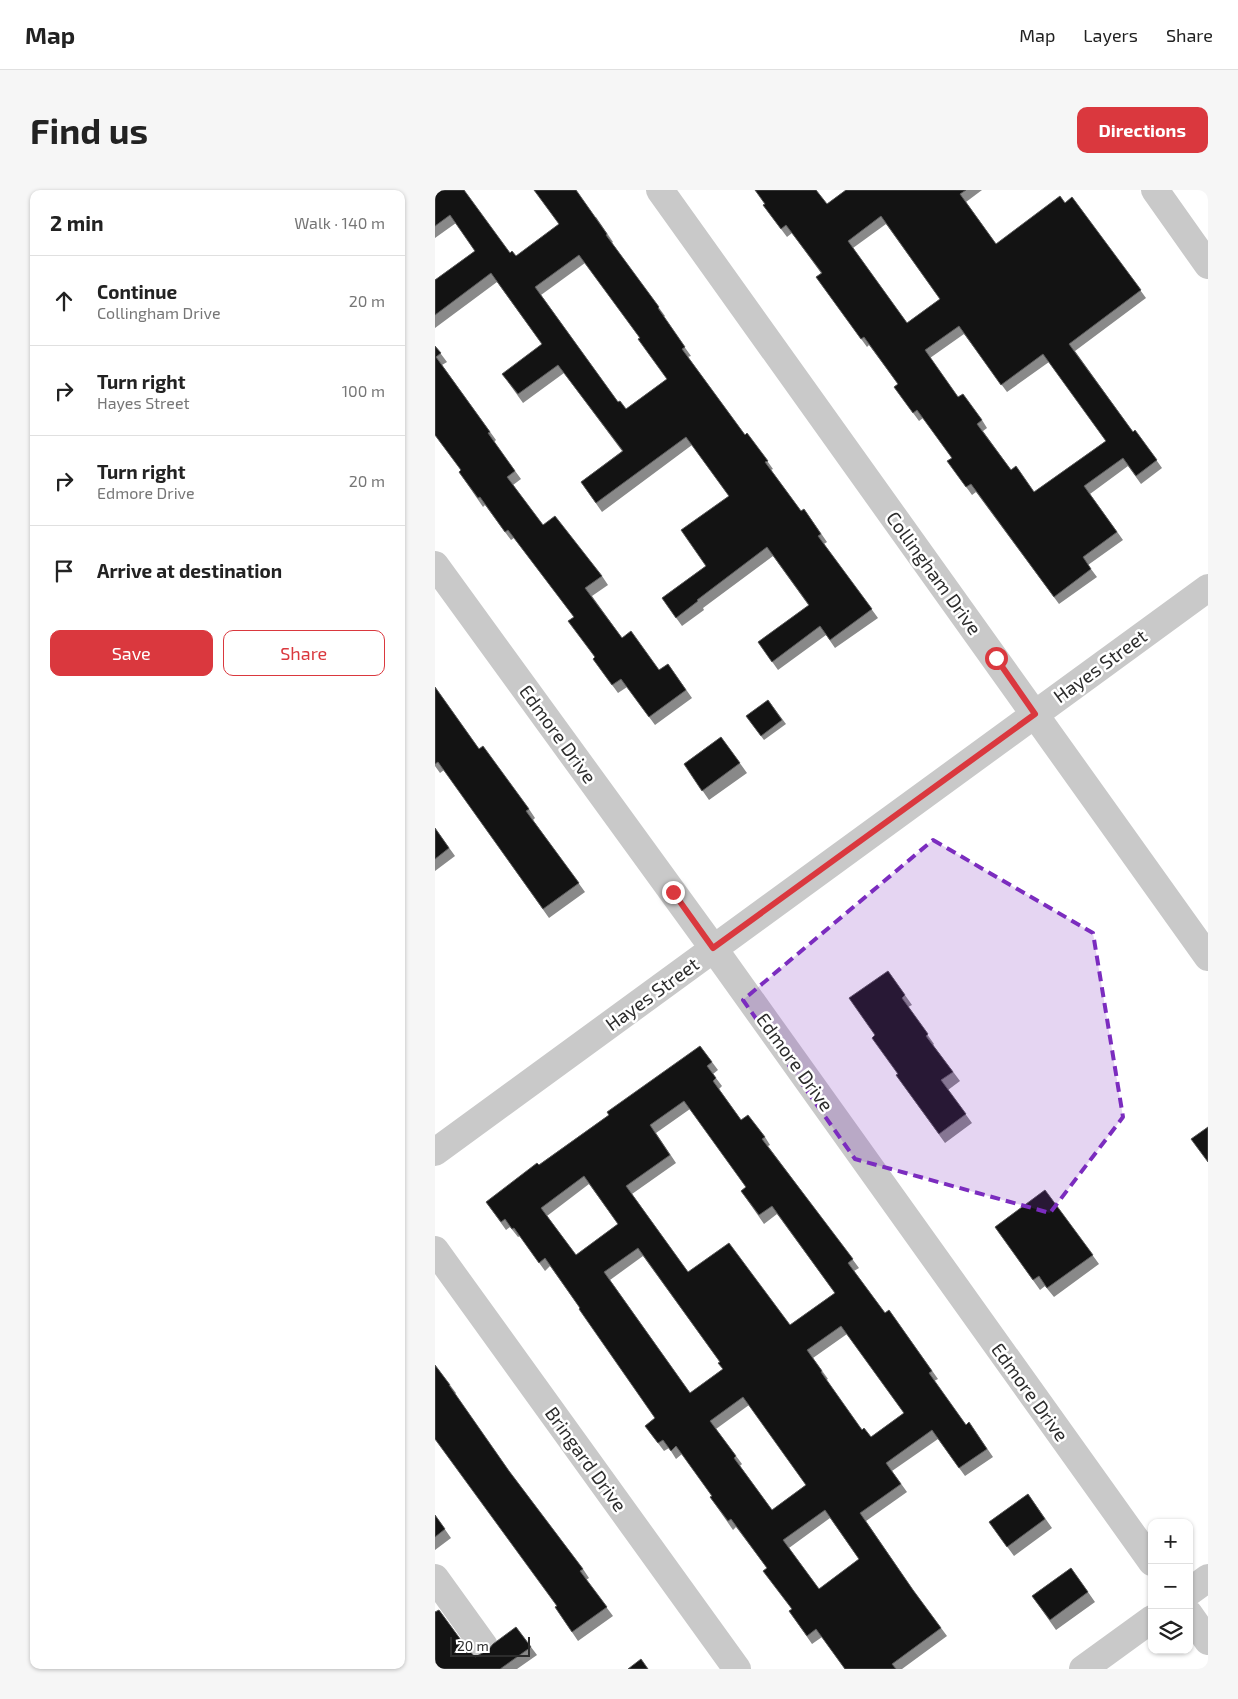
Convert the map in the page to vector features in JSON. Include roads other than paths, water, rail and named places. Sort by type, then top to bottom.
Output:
[{"type":"street","name":"Collingham Drive","points":[[660,190],[1208,957]]},
{"type":"street","points":[[1155,190],[1208,265]]},
{"type":"street","name":"Edmore Drive","points":[[435,564],[713,948],[1148,1556]]},
{"type":"street","name":"Hayes Street","points":[[435,1152],[1208,588]]},
{"type":"street","name":"Bringard Drive","points":[[435,1250],[737,1669]]},
{"type":"street","points":[[435,1578],[484,1646]]},
{"type":"street","points":[[1193,1589],[1208,1578]]},
{"type":"street","points":[[1193,1620],[1208,1641]]},
{"type":"street","points":[[1083,1669],[1148,1622]]}]
